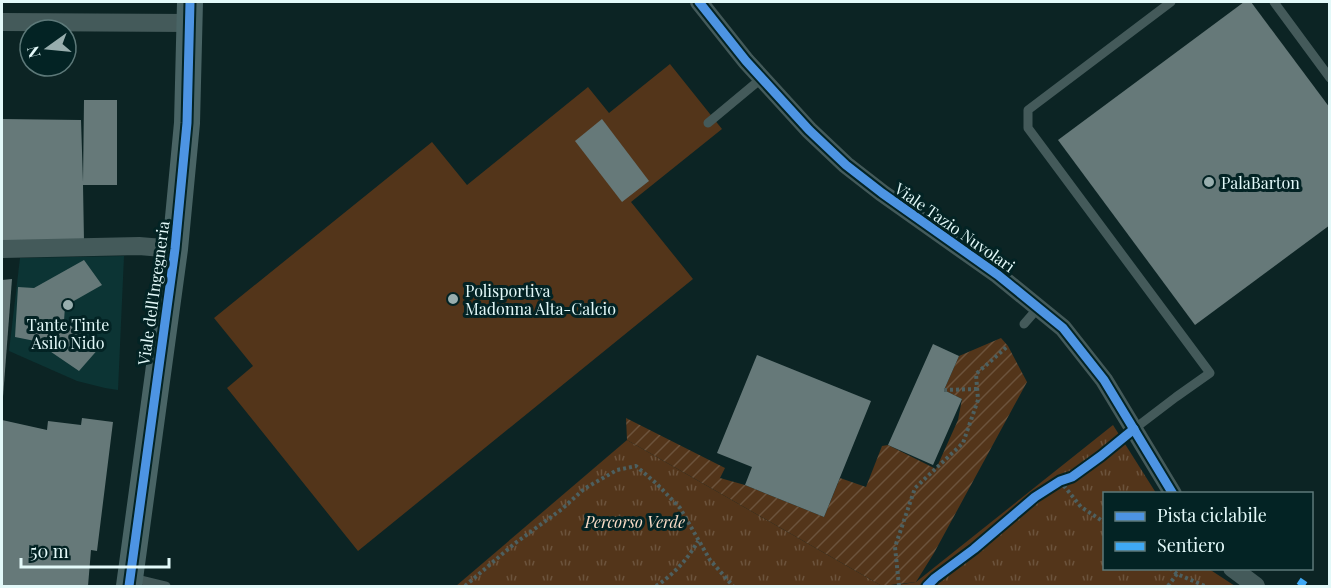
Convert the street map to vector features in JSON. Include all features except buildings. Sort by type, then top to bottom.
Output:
[{"type":"street","name":"Viale Tazio Nuvolari","points":[[699,2],[746,61],[809,130],[846,165],[998,275],[1063,328],[1104,380],[1172,492]]},
{"type":"street","points":[[2,22],[190,12]]},
{"type":"street","name":"Viale dell'Ingegneria","points":[[130,582],[175,249],[187,123],[190,12]]},
{"type":"street","points":[[2,249],[139,246],[175,249]]},
{"type":"street","points":[[1235,570],[1256,586]]},
{"type":"lane","points":[[1134,429],[1210,373],[1028,128],[1028,110],[1171,2]]},
{"type":"lane","points":[[1274,2],[1329,78]]},
{"type":"lane","points":[[708,123],[762,78]]},
{"type":"lane","points":[[1024,324],[1038,308]]},
{"type":"lane","points":[[130,582],[166,586]]},
{"type":"path","points":[[899,586],[896,547],[915,488],[963,443],[978,400],[976,374],[1008,345]]},
{"type":"path","points":[[944,390],[977,389]]},
{"type":"path","points":[[927,586],[1035,497],[1060,481],[1072,477],[1134,429]]},
{"type":"path","points":[[465,586],[584,489],[617,470],[636,466],[680,508],[710,560],[733,586]]},
{"type":"path","points":[[1060,481],[1081,507],[1103,521]]},
{"type":"path","points":[[656,586],[690,556],[698,541]]},
{"type":"path","points":[[1172,570],[1205,586]]},
{"type":"path","points":[[1168,586],[1177,574]]},
{"type":"shaded area","name":"Tante Tinte Asilo Nido","points":[[124,256],[118,390],[77,381],[9,351],[20,258]]},
{"type":"green space","name":"Polisportiva Madonna Alta-Calcio","points":[[670,64],[722,129],[631,202],[693,279],[358,551],[227,388],[253,366],[214,318],[432,142],[467,185],[588,87],[609,113]]},
{"type":"green space","points":[[1001,338],[1008,346],[1027,382],[916,582],[882,586],[627,440],[626,418],[725,468],[720,478],[745,485],[824,517],[840,478],[866,487],[882,446],[888,445],[936,469],[958,420],[962,399],[944,390],[959,356]]},
{"type":"green space","points":[[1113,425],[1155,492],[1103,492],[1103,570],[1211,570],[1235,586],[890,586],[916,582]]},
{"type":"green space","name":"Percorso Verde","points":[[627,440],[882,586],[456,586]]},
{"type":"marked path","points":[[1300,586],[1304,580]]},
{"type":"cycle path","points":[[129,586],[175,249],[187,123],[190,2]]},
{"type":"cycle path","points":[[699,2],[746,61],[809,130],[846,165],[998,275],[1063,328],[1104,380],[1172,492]]},
{"type":"cycle path","points":[[927,586],[1035,497],[1060,481],[1072,477],[1134,429]]},
{"type":"place","name":"PalaBarton","points":[[1209,182]]},
{"type":"place","name":"Polisportiva Madonna Alta-Calcio","points":[[453,299]]},
{"type":"place","name":"Tante Tinte Asilo Nido","points":[[68,305]]}]
